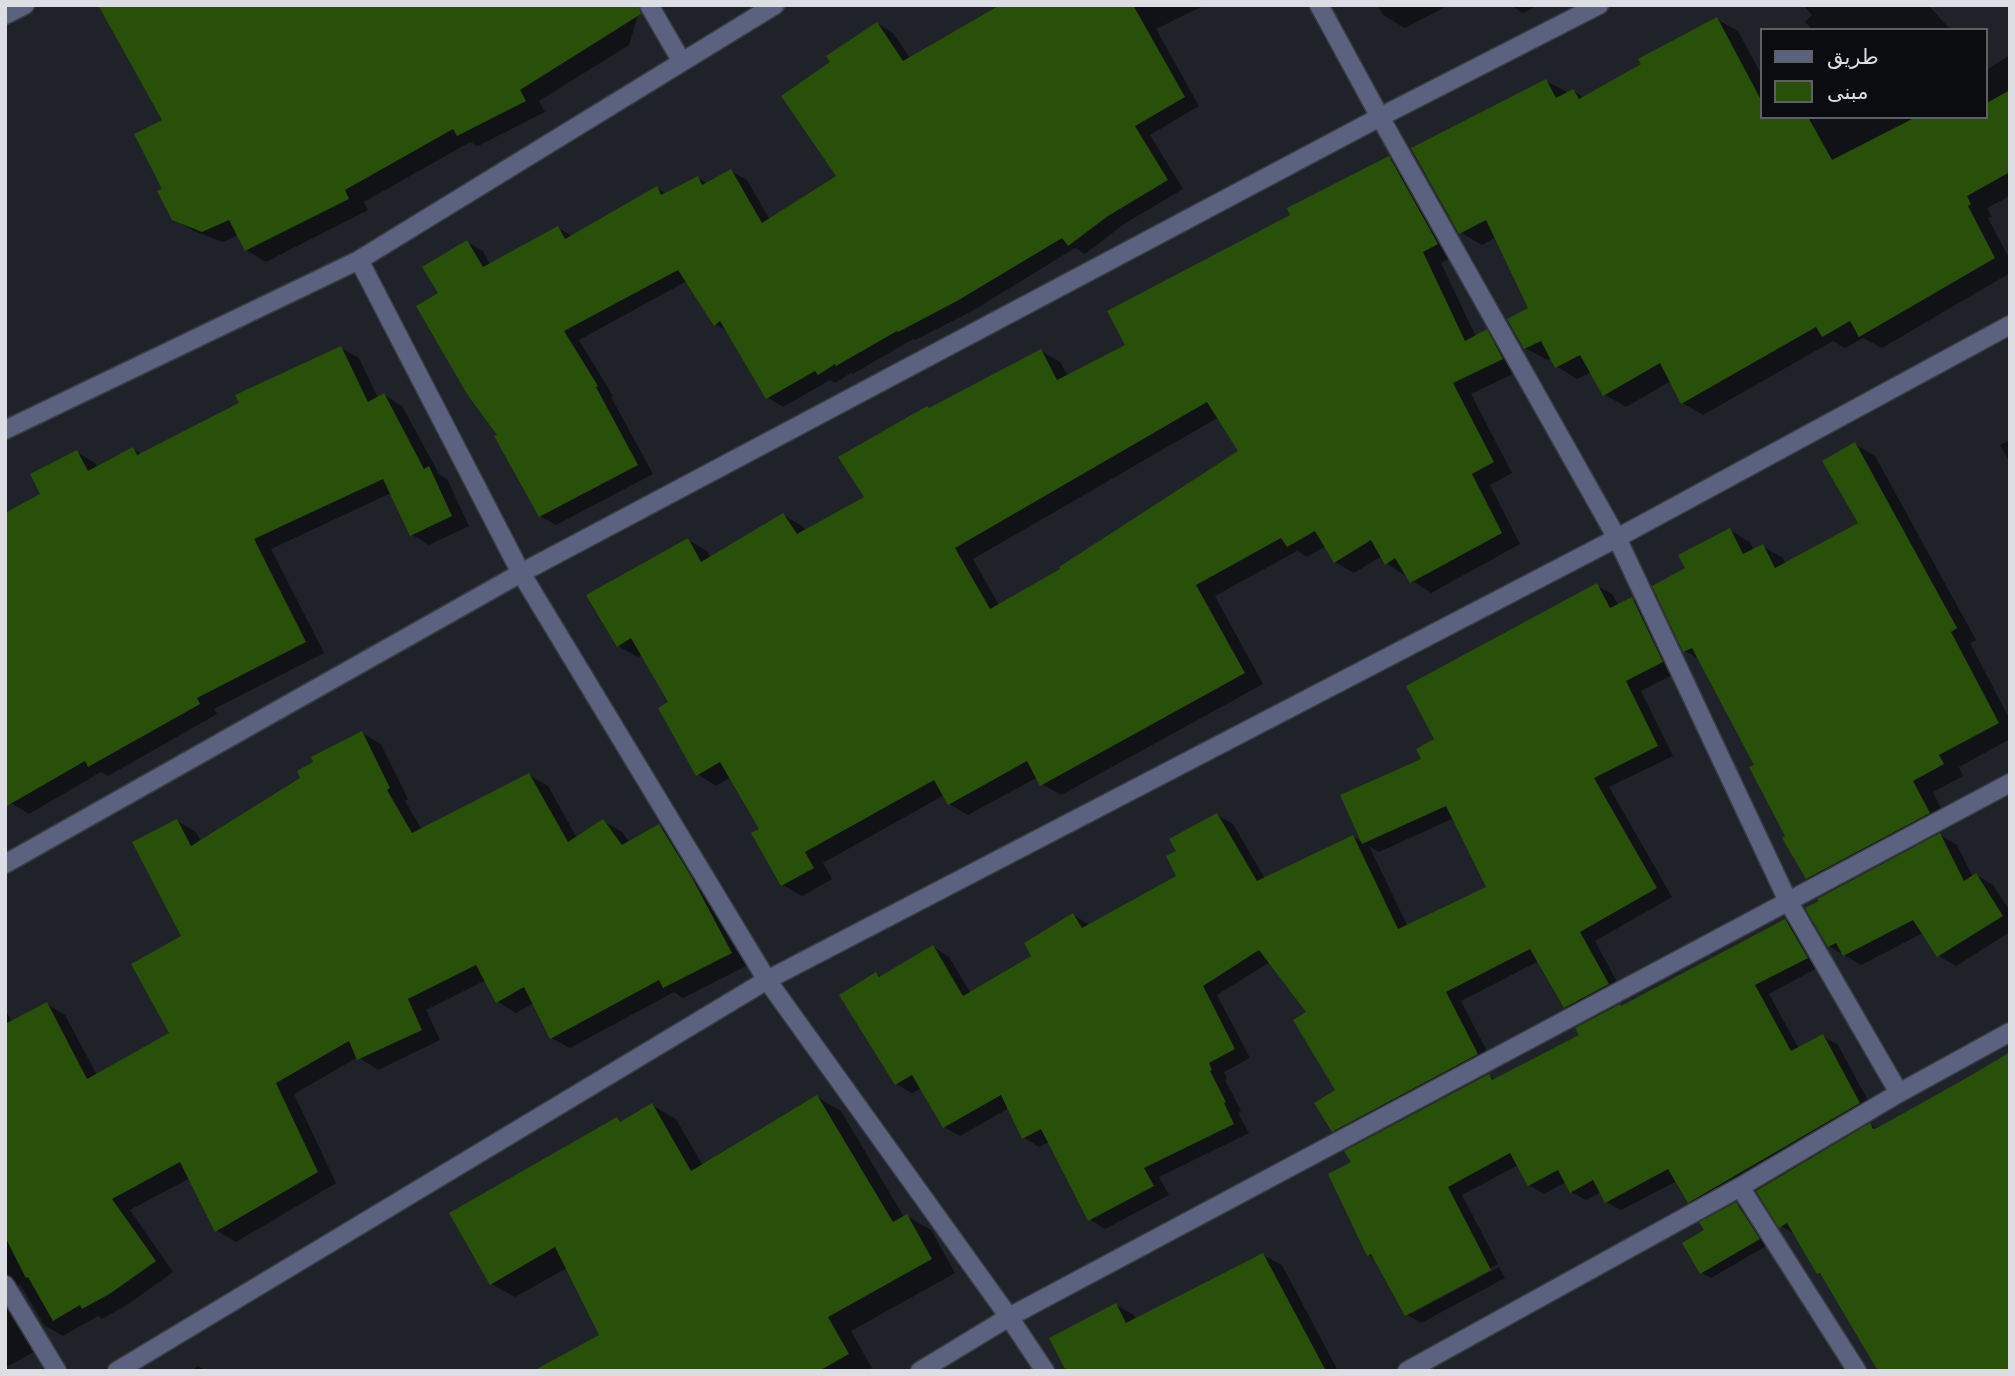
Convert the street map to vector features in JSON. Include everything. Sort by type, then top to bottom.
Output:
[{"type":"street","points":[[5,15],[25,5]]},
{"type":"street","points":[[649,5],[682,62]]},
{"type":"street","points":[[5,430],[359,260],[775,5]]},
{"type":"street","points":[[1319,5],[1617,538],[1788,901],[1899,1093]]},
{"type":"street","points":[[5,864],[521,573],[1380,117],[1599,5]]},
{"type":"street","points":[[359,260],[521,573],[767,980],[1045,1371]]},
{"type":"street","points":[[117,1371],[767,980],[1617,538],[2010,325]]},
{"type":"street","points":[[920,1371],[1009,1317],[2010,783]]},
{"type":"street","points":[[1407,1371],[1740,1187],[1899,1093],[2010,1032]]},
{"type":"street","points":[[1740,1187],[1857,1371]]},
{"type":"street","points":[[5,1285],[57,1371]]},
{"type":"building","points":[[98,5],[638,5],[641,14],[520,90],[526,101],[457,136],[453,129],[345,190],[349,199],[245,251],[229,220],[202,232],[172,220],[157,191],[162,189],[134,134],[162,120]]},
{"type":"building","points":[[1000,5],[1133,5],[1185,97],[1135,126],[1168,180],[1108,216],[1068,246],[1062,238],[957,301],[836,366],[835,364],[818,375],[815,371],[766,399],[720,321],[714,326],[678,270],[564,331],[598,386],[596,387],[638,465],[539,517],[494,436],[497,435],[467,394],[416,306],[438,293],[422,267],[467,240],[483,267],[558,226],[565,239],[657,186],[661,195],[698,176],[702,185],[731,169],[762,223],[836,176],[781,96],[830,62],[826,56],[877,22],[903,61]]},
{"type":"building","points":[[1717,17],[1759,96],[1759,119],[1809,119],[1832,160],[1912,119],[1987,119],[1987,103],[2010,90],[2010,172],[1967,196],[1971,204],[1968,206],[1995,258],[1859,337],[1850,321],[1822,337],[1816,327],[1681,404],[1660,363],[1603,396],[1580,355],[1555,368],[1541,341],[1524,349],[1507,319],[1528,308],[1486,220],[1459,234],[1411,148],[1546,79],[1556,98],[1573,89],[1579,99],[1641,64],[1638,59]]},
{"type":"building","points":[[1389,156],[1438,244],[1423,252],[1465,341],[1487,329],[1503,359],[1453,383],[1494,462],[1472,474],[1502,533],[1410,583],[1395,558],[1385,565],[1371,540],[1334,563],[1315,531],[1287,547],[1281,538],[1196,585],[1245,673],[1040,786],[1027,761],[948,805],[934,780],[805,852],[814,868],[781,886],[751,833],[759,829],[720,762],[696,776],[658,708],[668,702],[631,638],[617,647],[586,595],[688,538],[701,562],[783,513],[797,534],[864,497],[838,457],[927,406],[929,408],[1041,349],[1057,380],[1125,345],[1107,311],[1290,215],[1287,208]],"holes":[[[1207,402],[1238,451],[1059,567],[1060,569],[990,609],[955,548]]]},
{"type":"building","points":[[341,346],[368,402],[384,393],[424,469],[429,466],[452,516],[410,536],[383,479],[254,539],[306,642],[197,698],[200,704],[88,767],[85,761],[5,807],[5,513],[40,494],[30,474],[77,450],[88,471],[133,447],[137,455],[239,403],[235,395]]},
{"type":"building","points":[[1855,442],[1957,628],[1951,632],[1999,723],[1939,755],[1944,764],[1913,781],[1930,813],[1806,879],[1782,838],[1785,836],[1749,767],[1754,765],[1692,648],[1683,652],[1652,586],[1685,568],[1678,555],[1730,528],[1743,554],[1763,544],[1775,568],[1858,523],[1822,461]]},
{"type":"building","points":[[1597,583],[1610,608],[1632,597],[1663,662],[1626,681],[1658,746],[1594,778],[1657,888],[1580,932],[1609,984],[1564,1008],[1530,949],[1446,992],[1478,1054],[1332,1132],[1314,1103],[1335,1090],[1293,1020],[1306,1012],[1259,950],[1203,986],[1235,1049],[1209,1063],[1212,1070],[1210,1071],[1234,1124],[1144,1168],[1154,1186],[1088,1221],[1041,1129],[1022,1139],[1001,1095],[943,1128],[912,1075],[895,1085],[839,995],[876,972],[879,977],[933,945],[963,996],[1031,956],[1024,943],[1073,913],[1082,928],[1176,876],[1166,856],[1176,851],[1169,839],[1217,813],[1257,881],[1353,835],[1398,929],[1486,887],[1446,806],[1362,844],[1340,795],[1421,759],[1416,749],[1434,739],[1406,686]]},
{"type":"building","points":[[362,731],[390,788],[387,790],[412,833],[529,773],[568,842],[603,819],[622,845],[659,824],[691,876],[732,953],[663,988],[659,980],[550,1039],[524,987],[496,1003],[476,965],[408,999],[422,1030],[357,1060],[349,1041],[276,1083],[318,1172],[215,1232],[180,1162],[112,1199],[156,1261],[111,1293],[82,1309],[80,1305],[53,1321],[28,1277],[26,1278],[5,1237],[5,1024],[47,1002],[87,1079],[169,1033],[131,964],[181,936],[132,842],[177,819],[191,846],[300,778],[297,771],[313,762],[311,757]]},
{"type":"building","points":[[1940,833],[1964,881],[1976,873],[2003,916],[1937,957],[1913,920],[1843,956],[1836,943],[1828,947],[1805,908]]},
{"type":"building","points":[[1785,919],[1808,958],[1755,985],[1791,1051],[1823,1034],[1860,1103],[1688,1203],[1668,1169],[1605,1203],[1593,1180],[1570,1193],[1558,1170],[1528,1186],[1510,1153],[1448,1187],[1491,1270],[1405,1316],[1371,1254],[1367,1256],[1328,1174],[1351,1162],[1344,1151],[1489,1074],[1492,1080],[1579,1035],[1575,1028]]},
{"type":"building","points":[[2010,1052],[2010,1371],[1878,1371],[1787,1223],[1779,1228],[1756,1191],[1870,1123],[1873,1129],[1877,1128]]},
{"type":"building","points":[[817,1095],[893,1222],[907,1214],[932,1259],[828,1317],[849,1354],[819,1371],[533,1371],[599,1335],[555,1247],[490,1285],[449,1213],[617,1117],[620,1122],[652,1103],[691,1171]]},
{"type":"building","points":[[1736,1202],[1760,1239],[1700,1274],[1682,1243],[1704,1230],[1699,1222]]},
{"type":"building","points":[[1263,1253],[1326,1371],[1066,1371],[1049,1338],[1116,1303],[1126,1323]]}]
